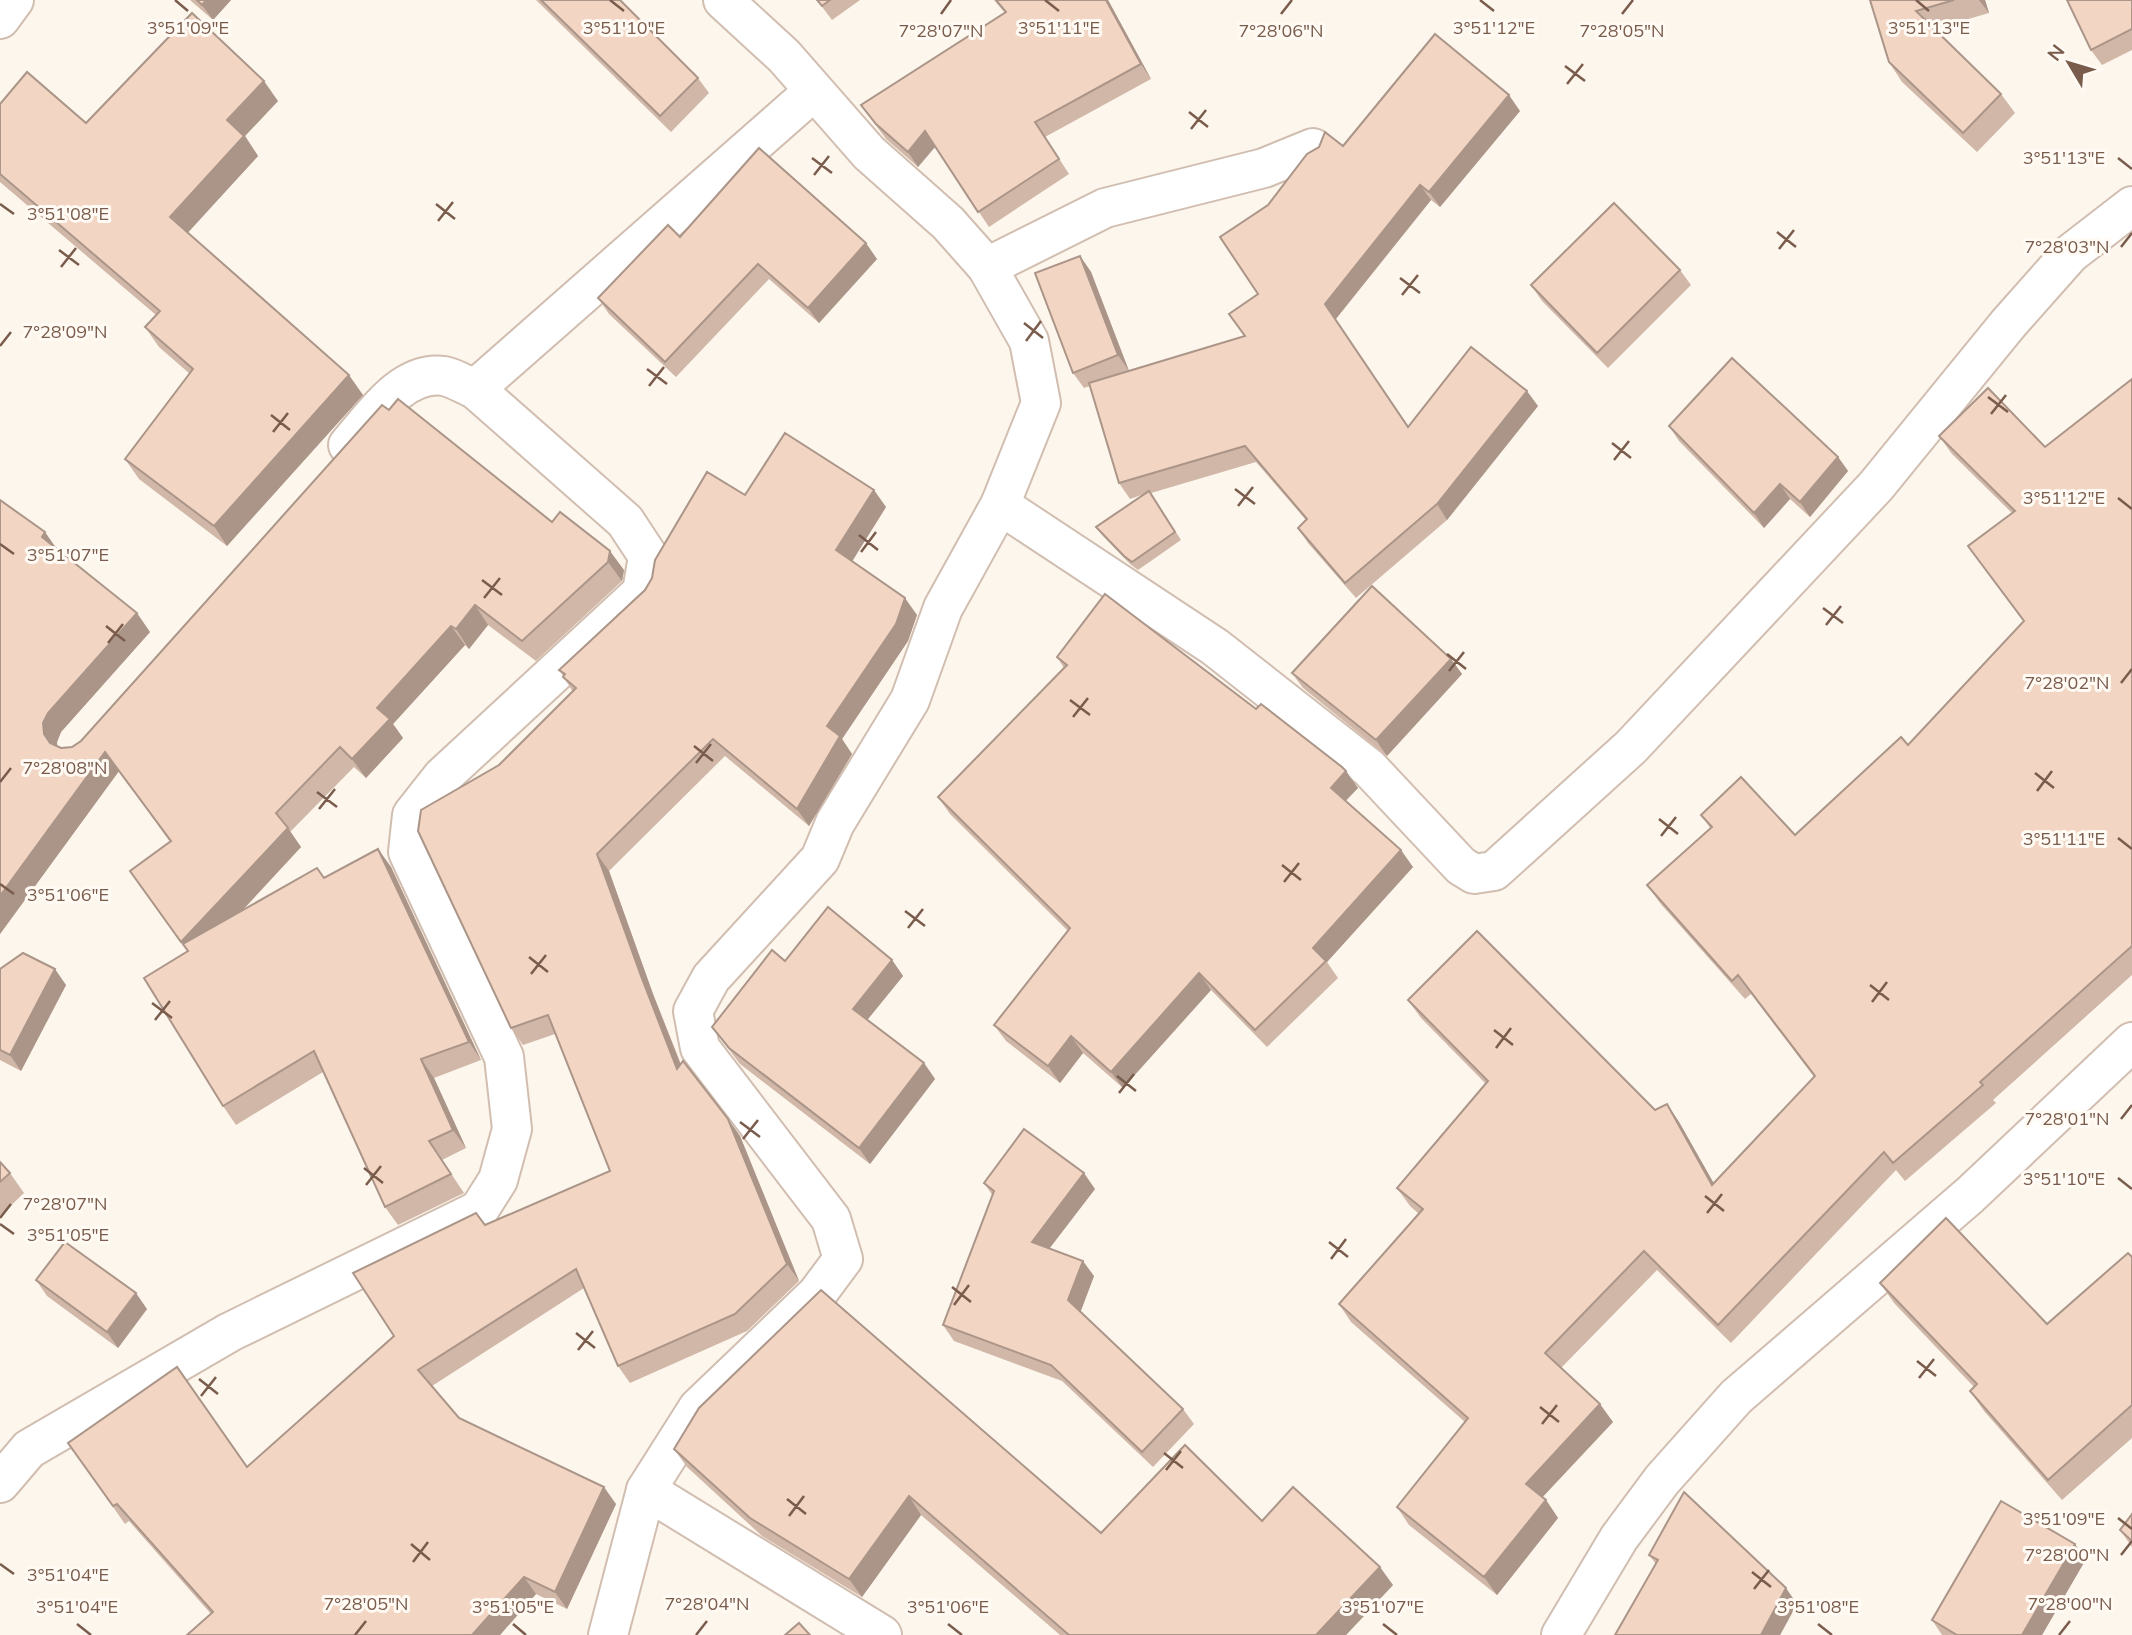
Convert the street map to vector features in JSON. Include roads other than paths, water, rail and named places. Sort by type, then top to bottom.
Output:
[{"type":"street","points":[[0,19],[14,0]]},
{"type":"street","points":[[608,1635],[646,1490],[698,1408],[817,1294],[843,1259],[831,1219],[700,1048],[693,1011],[711,978],[820,859],[835,823],[910,699],[943,608],[1000,505],[1041,403],[1029,341],[987,267],[948,223],[869,153],[784,56],[723,0]]},
{"type":"street","points":[[475,389],[814,91]]},
{"type":"street","points":[[987,267],[1105,208],[1264,168],[1313,148]]},
{"type":"street","points":[[1000,505],[1215,647],[1369,768],[1461,866],[1474,874],[1494,871],[1631,747],[1876,486],[2008,324],[2070,254],[2132,206]]},
{"type":"street","points":[[0,1483],[29,1449],[230,1332],[479,1210],[498,1180],[512,1129],[504,1056],[408,852],[412,815],[442,777],[642,592],[648,556],[625,521],[475,389],[444,376],[419,377],[392,395],[328,468]]},
{"type":"street","points":[[1560,1635],[1619,1538],[1662,1480],[1736,1398],[1970,1195],[2132,1042]]},
{"type":"street","points":[[646,1490],[882,1635]]}]
